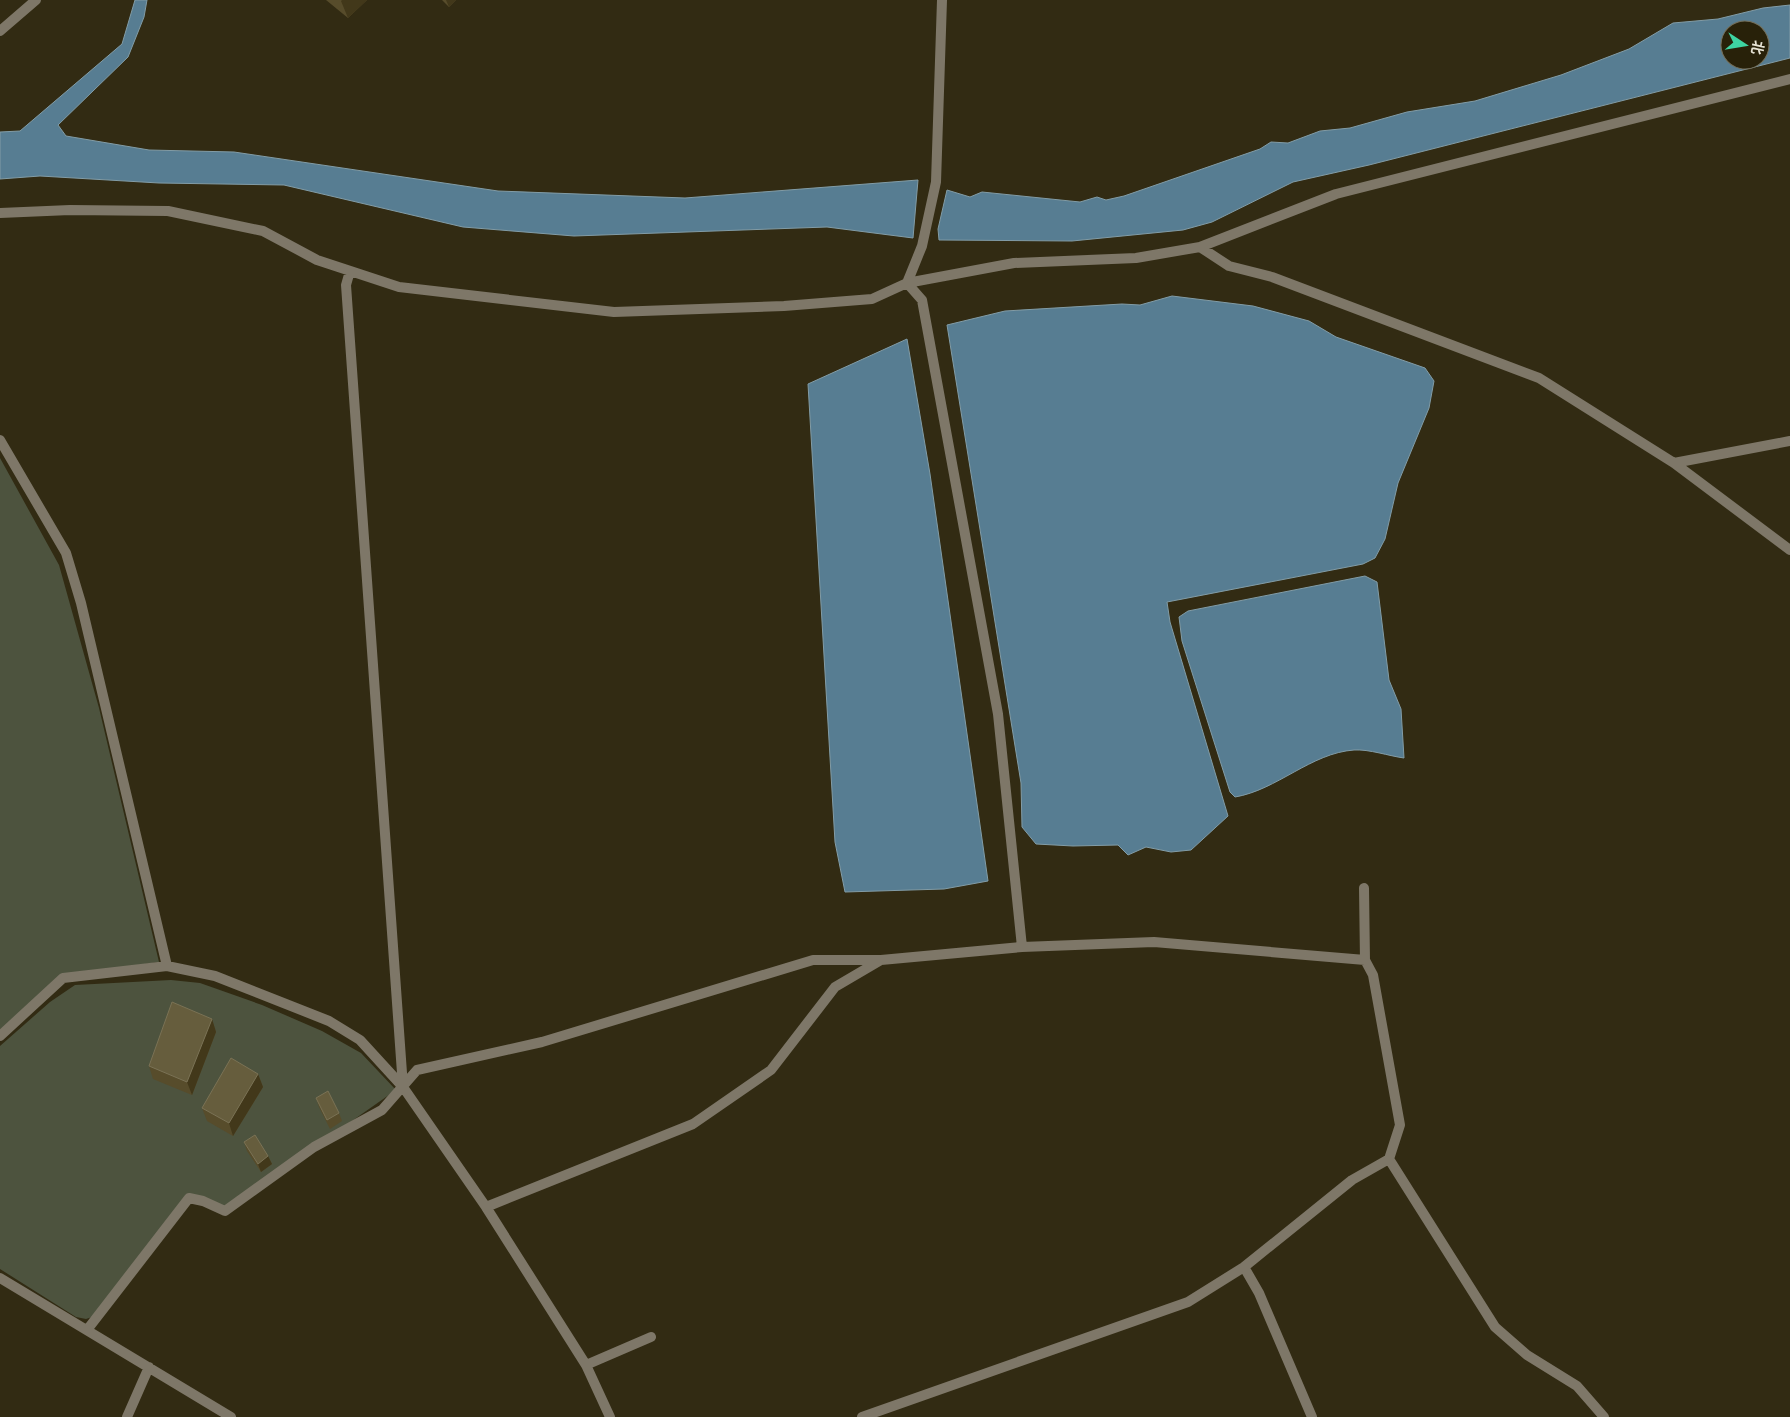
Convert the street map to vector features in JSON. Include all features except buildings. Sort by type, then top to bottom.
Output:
[{"type":"street","points":[[0,31],[36,0]]},
{"type":"street","points":[[907,283],[922,246],[936,182],[942,0]]},
{"type":"street","points":[[0,213],[70,210],[168,211],[263,231],[317,260],[399,287],[614,312],[784,306],[872,299],[907,283],[1014,263],[1136,258],[1200,247],[1336,194],[1790,79]]},
{"type":"street","points":[[1200,247],[1229,266],[1272,277],[1539,378],[1674,462],[1790,550]]},
{"type":"street","points":[[350,271],[346,285],[402,1087]]},
{"type":"street","points":[[907,283],[922,300],[998,714],[1022,947]]},
{"type":"street","points":[[0,440],[66,553],[81,603],[167,966]]},
{"type":"street","points":[[1674,462],[1790,441]]},
{"type":"street","points":[[862,1417],[1188,1302],[1244,1267],[1352,1180],[1388,1159],[1400,1125],[1374,975],[1365,961],[1364,888]]},
{"type":"street","points":[[87,1330],[189,1198],[203,1201],[225,1211],[314,1147],[382,1110],[417,1070],[542,1042],[813,960],[881,960],[1022,947],[1154,942],[1365,961]]},
{"type":"street","points":[[486,1207],[694,1124],[771,1070],[835,987],[881,960]]},
{"type":"street","points":[[0,1036],[63,978],[167,966],[215,976],[329,1021],[360,1040],[402,1087],[486,1207],[586,1365],[610,1417]]},
{"type":"street","points":[[1388,1159],[1495,1327],[1527,1356],[1577,1386],[1604,1417]]},
{"type":"street","points":[[1244,1267],[1258,1293],[1312,1417]]},
{"type":"street","points":[[0,1278],[231,1417]]},
{"type":"street","points":[[586,1365],[651,1337]]},
{"type":"street","points":[[127,1417],[149,1367]]},
{"type":"green space","points":[[0,458],[59,565],[99,708],[159,962],[61,976],[0,1031]]},
{"type":"green space","points":[[171,980],[200,983],[262,1005],[322,1031],[361,1053],[396,1090],[225,1210],[188,1196],[95,1316],[86,1319],[76,1317],[0,1269],[0,1046],[50,1002],[75,985]]},
{"type":"water","points":[[135,0],[147,0],[144,17],[128,57],[58,125],[66,136],[149,150],[234,152],[498,191],[685,198],[918,180],[913,238],[827,227],[574,236],[463,227],[284,185],[159,183],[40,176],[0,179],[0,132],[20,131],[122,44]]},
{"type":"water","points":[[1790,5],[1790,58],[1770,63],[1770,20],[1720,20],[1720,70],[1743,70],[1369,165],[1293,182],[1212,222],[1183,230],[1072,241],[939,240],[938,229],[947,190],[970,197],[982,192],[1080,202],[1097,197],[1106,200],[1124,196],[1260,149],[1271,142],[1288,143],[1320,131],[1350,128],[1407,112],[1475,101],[1561,75],[1629,49],[1673,23],[1718,19],[1763,8]]},
{"type":"water","points":[[1172,296],[1253,306],[1309,321],[1336,337],[1425,368],[1434,381],[1429,408],[1398,483],[1385,539],[1375,558],[1363,564],[1167,602],[1170,622],[1228,816],[1191,850],[1171,852],[1146,847],[1128,855],[1118,845],[1073,846],[1036,844],[1022,827],[1021,783],[947,325],[1005,311],[1122,304],[1140,305]]},
{"type":"water","points":[[907,339],[930,474],[988,881],[944,889],[845,892],[835,842],[808,384]]},
{"type":"water","points":[[1365,576],[1377,582],[1389,680],[1401,709],[1404,758],[1360,750],[1338,753],[1309,764],[1265,787],[1235,797],[1230,792],[1182,641],[1179,617],[1188,611]]}]
